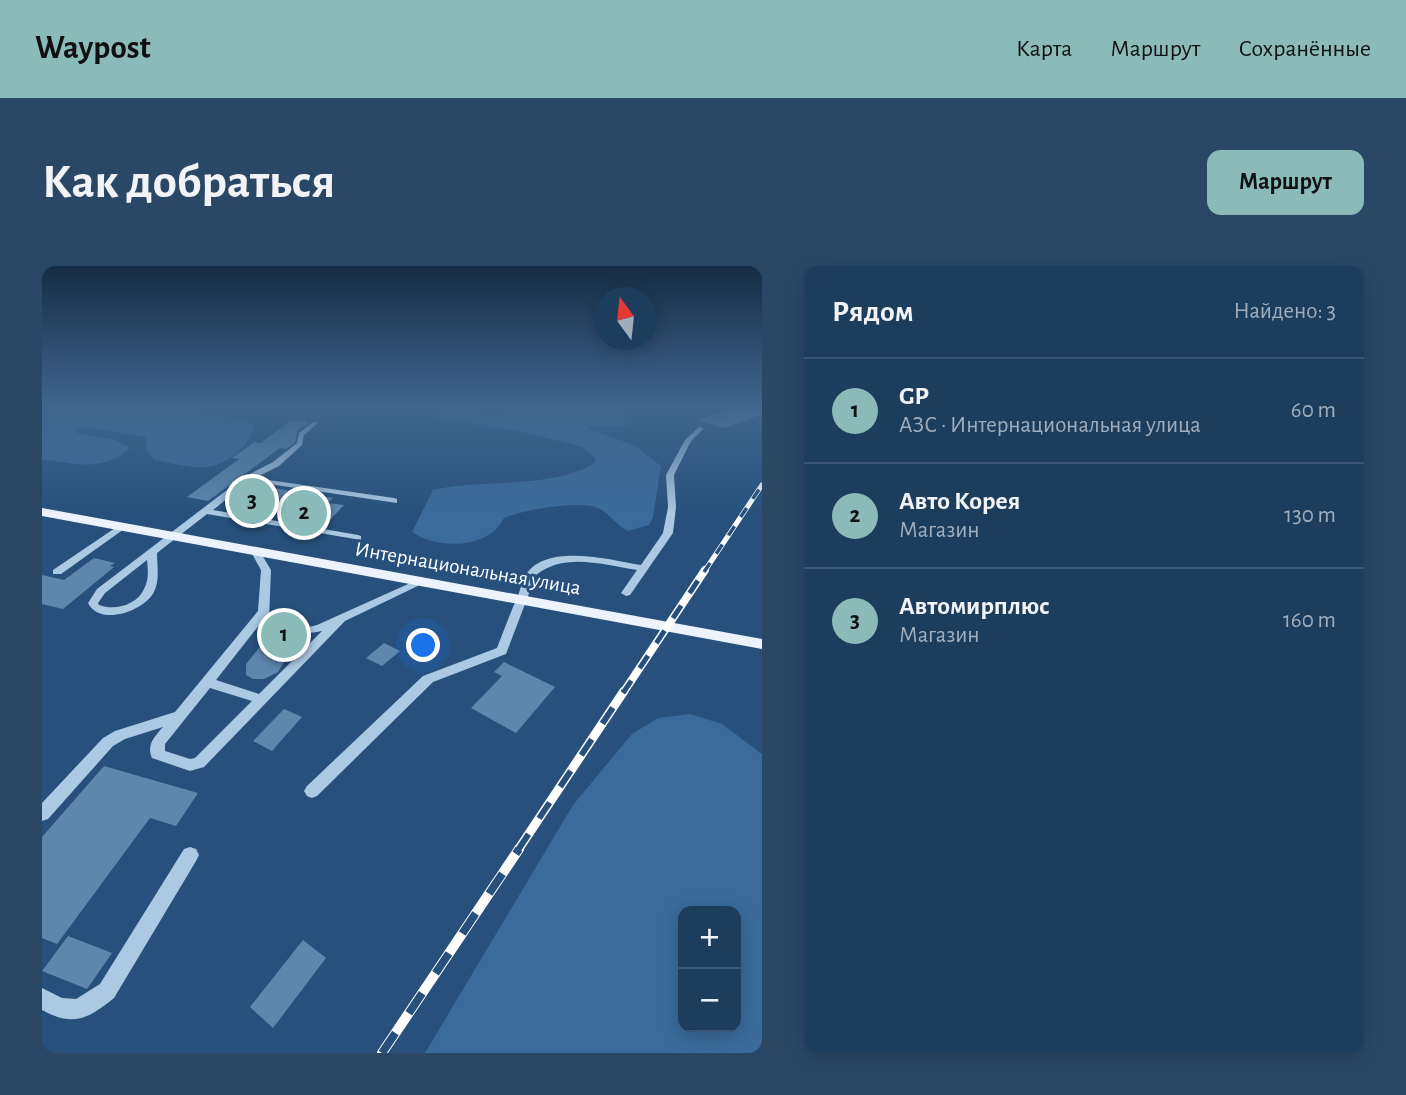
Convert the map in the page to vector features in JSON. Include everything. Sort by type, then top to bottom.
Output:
[{"type":"main road","name":"Интернациональная улица","points":[[42,512],[762,644]]},
{"type":"lane","points":[[152,553],[151,585],[144,596],[117,610],[108,611],[95,607],[93,603],[101,591],[247,478],[276,464],[300,442]]},
{"type":"lane","points":[[626,593],[668,533],[672,507],[669,487],[674,464],[687,442]]},
{"type":"lane","points":[[247,478],[394,500]]},
{"type":"lane","points":[[206,511],[358,538]]},
{"type":"lane","points":[[57,572],[121,527]]},
{"type":"lane","points":[[256,552],[266,570],[264,620],[267,624],[309,631],[421,582]]},
{"type":"lane","points":[[312,791],[428,678],[499,653],[531,574],[541,565],[558,559],[644,568]]},
{"type":"lane","points":[[265,610],[158,742],[157,754],[190,765],[199,763],[343,617]]},
{"type":"lane","points":[[207,682],[261,699]]},
{"type":"lane","points":[[42,814],[108,742],[120,735],[180,716]]},
{"type":"lane","points":[[42,998],[61,1011],[74,1010],[89,1005],[107,990],[190,855]]},
{"type":"shaded area","points":[[42,442],[118,442],[130,448],[110,461],[99,463],[65,463],[42,459]]},
{"type":"shaded area","points":[[146,442],[247,442],[238,453],[213,466],[199,467],[155,460],[147,451]]},
{"type":"shaded area","points":[[561,442],[625,442],[634,445],[661,466],[653,517],[649,525],[628,531],[602,510],[579,505],[537,509],[512,515],[504,518],[487,536],[475,541],[448,544],[423,538],[412,532],[433,490],[559,477],[594,463],[596,459],[583,447]]},
{"type":"shaded area","points":[[690,714],[722,724],[762,754],[762,1053],[425,1053],[573,805],[632,734],[658,718]]},
{"type":"building","points":[[254,442],[295,442],[286,449],[280,448],[208,501],[187,497],[239,459],[232,458]]},
{"type":"building","points":[[249,484],[333,498],[328,503],[344,505],[328,522],[225,504]]},
{"type":"building","points":[[94,558],[115,563],[110,566],[114,567],[63,609],[42,604],[42,575],[64,580]]},
{"type":"building","points":[[272,632],[300,636],[278,672],[264,679],[253,679],[246,675],[246,664]]},
{"type":"building","points":[[384,643],[400,651],[382,666],[366,658]]},
{"type":"building","points":[[504,662],[555,687],[516,733],[471,708],[502,676],[494,672]]},
{"type":"building","points":[[284,709],[302,717],[272,751],[253,741]]},
{"type":"building","points":[[104,766],[198,793],[176,826],[150,818],[57,944],[42,938],[42,837]]},
{"type":"building","points":[[68,936],[112,953],[87,989],[42,971]]},
{"type":"building","points":[[303,940],[326,958],[273,1028],[250,1007]]},
{"type":"railway","points":[[704,572],[762,485]]},
{"type":"railway","points":[[623,693],[705,570]]},
{"type":"railway","points":[[518,850],[624,691]]},
{"type":"railway","points":[[382,1053],[519,849]]},
{"type":"place","name":"Автомирплюс","points":[[252,501]]},
{"type":"place","name":"Авто Корея","points":[[304,513]]},
{"type":"place","name":"GP","points":[[284,635]]}]
